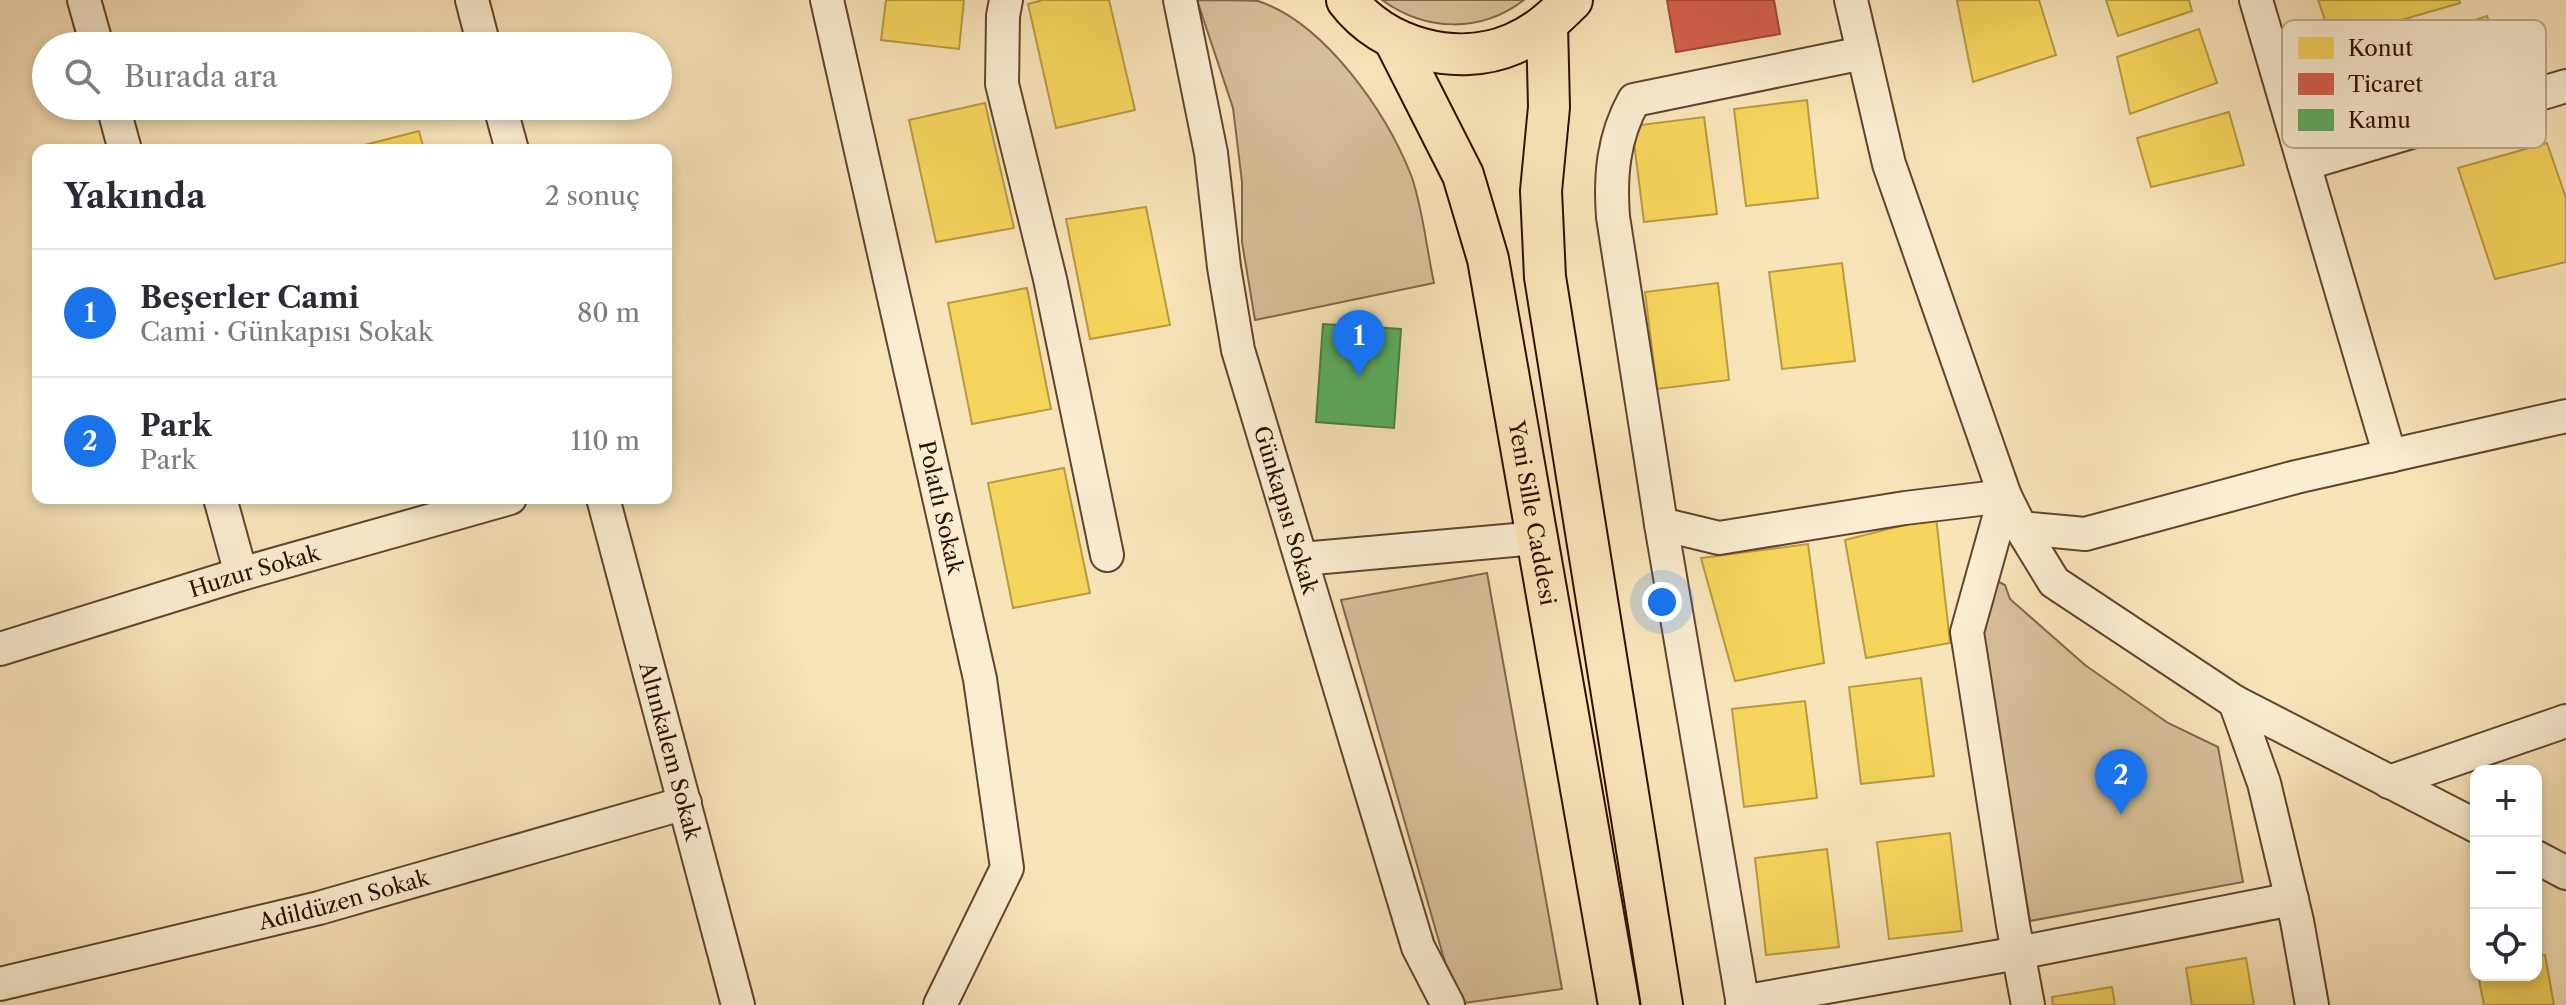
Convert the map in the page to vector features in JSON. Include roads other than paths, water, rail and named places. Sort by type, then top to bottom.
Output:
[{"type":"main road","points":[[1344,5],[1394,39],[1432,52],[1473,54],[1512,45],[1559,12]]},
{"type":"main road","points":[[1559,12],[1541,191],[1545,277],[1662,1005]]},
{"type":"main road","name":"Yeni Sille Caddesi","points":[[1394,39],[1463,175],[1488,259],[1619,1005]]},
{"type":"street","points":[[84,0],[93,32]]},
{"type":"street","points":[[472,0],[480,32]]},
{"type":"street","name":"Polatlı Sokak","points":[[827,0],[980,679],[1007,868],[940,1005]]},
{"type":"street","points":[[1006,0],[1002,84],[1050,279],[1107,555]]},
{"type":"street","name":"Günkapısı Sokak","points":[[1180,0],[1211,153],[1224,267],[1238,350],[1418,947],[1448,1005]]},
{"type":"street","points":[[1851,0],[1889,164],[2005,496],[2054,582],[2235,702],[2470,823]]},
{"type":"street","points":[[2256,0],[2282,89]]},
{"type":"street","points":[[1863,53],[1634,100],[1625,118],[1610,177],[1613,217],[1661,524],[1743,1004],[2292,899]]},
{"type":"street","points":[[2546,92],[2566,86]]},
{"type":"street","points":[[117,120],[123,144]]},
{"type":"street","points":[[504,120],[510,144]]},
{"type":"street","points":[[2299,148],[2390,456]]},
{"type":"street","points":[[2304,164],[2358,148]]},
{"type":"street","points":[[2021,528],[2085,534],[2296,477],[2566,416]]},
{"type":"street","points":[[1661,524],[1719,538],[1905,508],[2005,496]]},
{"type":"street","points":[[2005,496],[1967,632],[2028,1005]]},
{"type":"street","points":[[222,504],[241,574]]},
{"type":"street","name":"Huzur Sokak","points":[[0,649],[241,574],[489,504]]},
{"type":"street","name":"Altınkalem Sokak","points":[[605,504],[738,1005]]},
{"type":"street","points":[[1302,559],[1537,538]]},
{"type":"street","points":[[2235,702],[2264,783],[2292,899],[2312,1005]]},
{"type":"street","points":[[2389,782],[2566,721]]},
{"type":"street","name":"Adildüzen Sokak","points":[[0,984],[319,908],[685,803]]},
{"type":"street","points":[[2542,860],[2566,873]]},
{"type":"place","name":"Beşerler Cami","points":[[1359,376]]},
{"type":"place","name":"Park","points":[[2121,815]]}]
